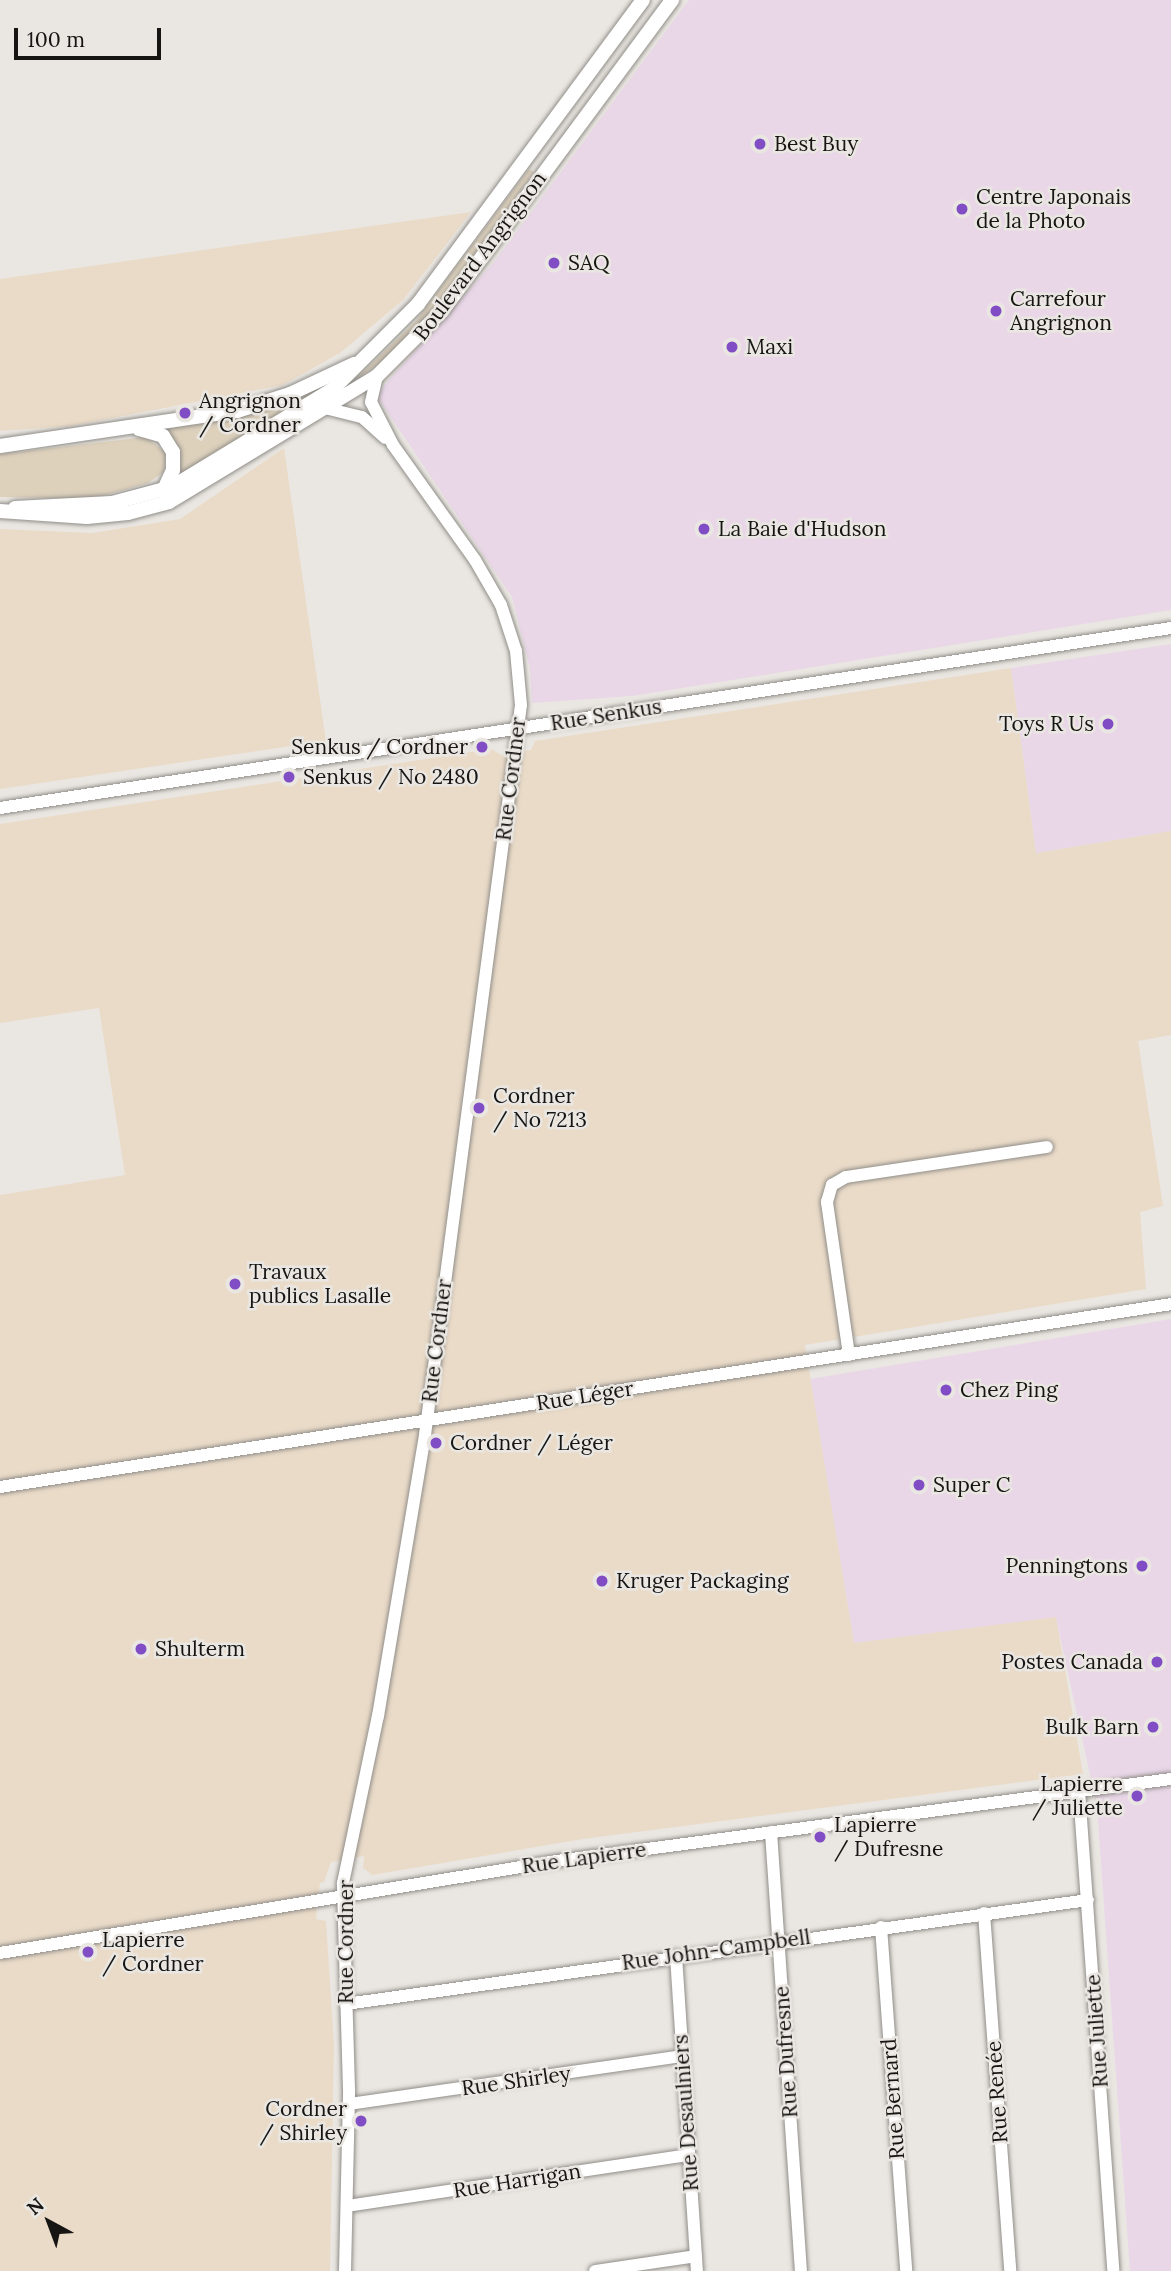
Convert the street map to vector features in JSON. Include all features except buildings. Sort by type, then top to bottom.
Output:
[{"type":"main road","name":"Boulevard Angrignon","points":[[0,511],[112,503],[163,491],[319,398],[369,357],[418,304],[643,0]]},
{"type":"main road","name":"Boulevard Angrignon","points":[[0,511],[87,517],[156,506],[193,491],[377,376],[442,311],[673,0]]},
{"type":"main road","points":[[0,446],[137,428],[259,405],[369,357]]},
{"type":"main road","points":[[137,428],[158,433],[171,446],[175,464],[163,491]]},
{"type":"street","points":[[377,376],[371,402],[393,445]]},
{"type":"street","points":[[325,408],[362,417],[393,445]]},
{"type":"street","name":"Rue Cordner","points":[[345,2271],[349,2104],[342,1897],[427,1420],[519,728],[519,669],[501,605],[475,560],[393,445]]},
{"type":"street","name":"Rue Senkus","points":[[0,808],[1171,628]]},
{"type":"street","points":[[849,1354],[827,1202],[832,1185],[846,1177],[1047,1147]]},
{"type":"street","name":"Rue Léger","points":[[0,1487],[1171,1304]]},
{"type":"street","name":"Rue Lapierre","points":[[0,1954],[557,1861],[1171,1779]]},
{"type":"street","name":"Rue Juliette","points":[[1079,1791],[1113,2271]]},
{"type":"street","name":"Rue Dufresne","points":[[771,1832],[801,2271]]},
{"type":"street","name":"Rue John-Campbell","points":[[346,2004],[779,1941],[1088,1900]]},
{"type":"street","name":"Rue Renée","points":[[984,1913],[1010,2271]]},
{"type":"street","name":"Rue Bernard","points":[[881,1927],[906,2271]]},
{"type":"street","name":"Rue Desaulniers","points":[[676,1956],[697,2271]]},
{"type":"street","name":"Rue Shirley","points":[[349,2104],[683,2056]]},
{"type":"street","name":"Rue Harrigan","points":[[347,2206],[688,2155]]},
{"type":"street","points":[[595,2271],[696,2256]]},
{"type":"shaded area","name":"Carrefour Angrignon","points":[[689,0],[1171,0],[1171,610],[632,696],[532,703],[530,668],[512,597],[376,395],[494,262]]},
{"type":"shaded area","points":[[529,169],[534,172],[431,313],[390,355],[345,389],[415,322]]},
{"type":"shaded area","points":[[471,212],[403,300],[340,353],[283,385],[71,426],[0,431],[0,279]]},
{"type":"shaded area","points":[[326,382],[328,385],[180,478],[177,475],[179,448],[160,429]]},
{"type":"shaded area","points":[[146,437],[166,453],[164,472],[148,483],[92,499],[0,497],[0,454]]},
{"type":"shaded area","points":[[284,448],[326,741],[0,789],[0,529],[92,533],[180,519]]},
{"type":"shaded area","points":[[1171,644],[1171,831],[1036,853],[1011,668]]},
{"type":"shaded area","points":[[1011,668],[1036,853],[1171,831],[1171,1035],[1138,1041],[1163,1206],[1140,1212],[1146,1289],[805,1345],[854,1643],[1056,1617],[1083,1774],[583,1839],[372,1875],[363,1868],[364,1856],[331,1862],[324,1882],[320,1883],[316,1919],[326,1921],[334,2045],[330,2271],[0,2271],[0,1195],[125,1175],[99,1008],[0,1023],[0,824],[491,749],[501,755],[531,750],[535,741]]},
{"type":"shaded area","points":[[1171,1319],[1171,2271],[1130,2271],[1097,1807],[1056,1618],[854,1643],[810,1379]]},
{"type":"place","name":"Best Buy","points":[[760,144]]},
{"type":"place","name":"Centre Japonais de la Photo","points":[[962,209]]},
{"type":"place","name":"SAQ","points":[[554,263]]},
{"type":"place","name":"Carrefour Angrignon","points":[[996,311]]},
{"type":"place","name":"Maxi","points":[[732,347]]},
{"type":"place","name":"Angrignon / Cordner","points":[[185,413]]},
{"type":"place","name":"La Baie d'Hudson","points":[[704,529]]},
{"type":"place","name":"Toys R Us","points":[[1108,724]]},
{"type":"place","name":"Senkus / Cordner","points":[[482,747]]},
{"type":"place","name":"Senkus / No 2480","points":[[289,777]]},
{"type":"place","name":"Cordner / No 7213","points":[[479,1108]]},
{"type":"place","name":"Travaux publics Lasalle","points":[[235,1284]]},
{"type":"place","name":"Chez Ping","points":[[946,1390]]},
{"type":"place","name":"Cordner / Léger","points":[[436,1443]]},
{"type":"place","name":"Super C","points":[[919,1485]]},
{"type":"place","name":"Penningtons","points":[[1142,1566]]},
{"type":"place","name":"Kruger Packaging","points":[[602,1581]]},
{"type":"place","name":"Shulterm","points":[[141,1649]]},
{"type":"place","name":"Postes Canada","points":[[1157,1662]]},
{"type":"place","name":"Bulk Barn","points":[[1153,1727]]},
{"type":"place","name":"Lapierre / Juliette","points":[[1137,1796]]},
{"type":"place","name":"Lapierre / Dufresne","points":[[820,1837]]},
{"type":"place","name":"Lapierre / Cordner","points":[[88,1952]]},
{"type":"place","name":"Cordner / Shirley","points":[[361,2121]]}]
